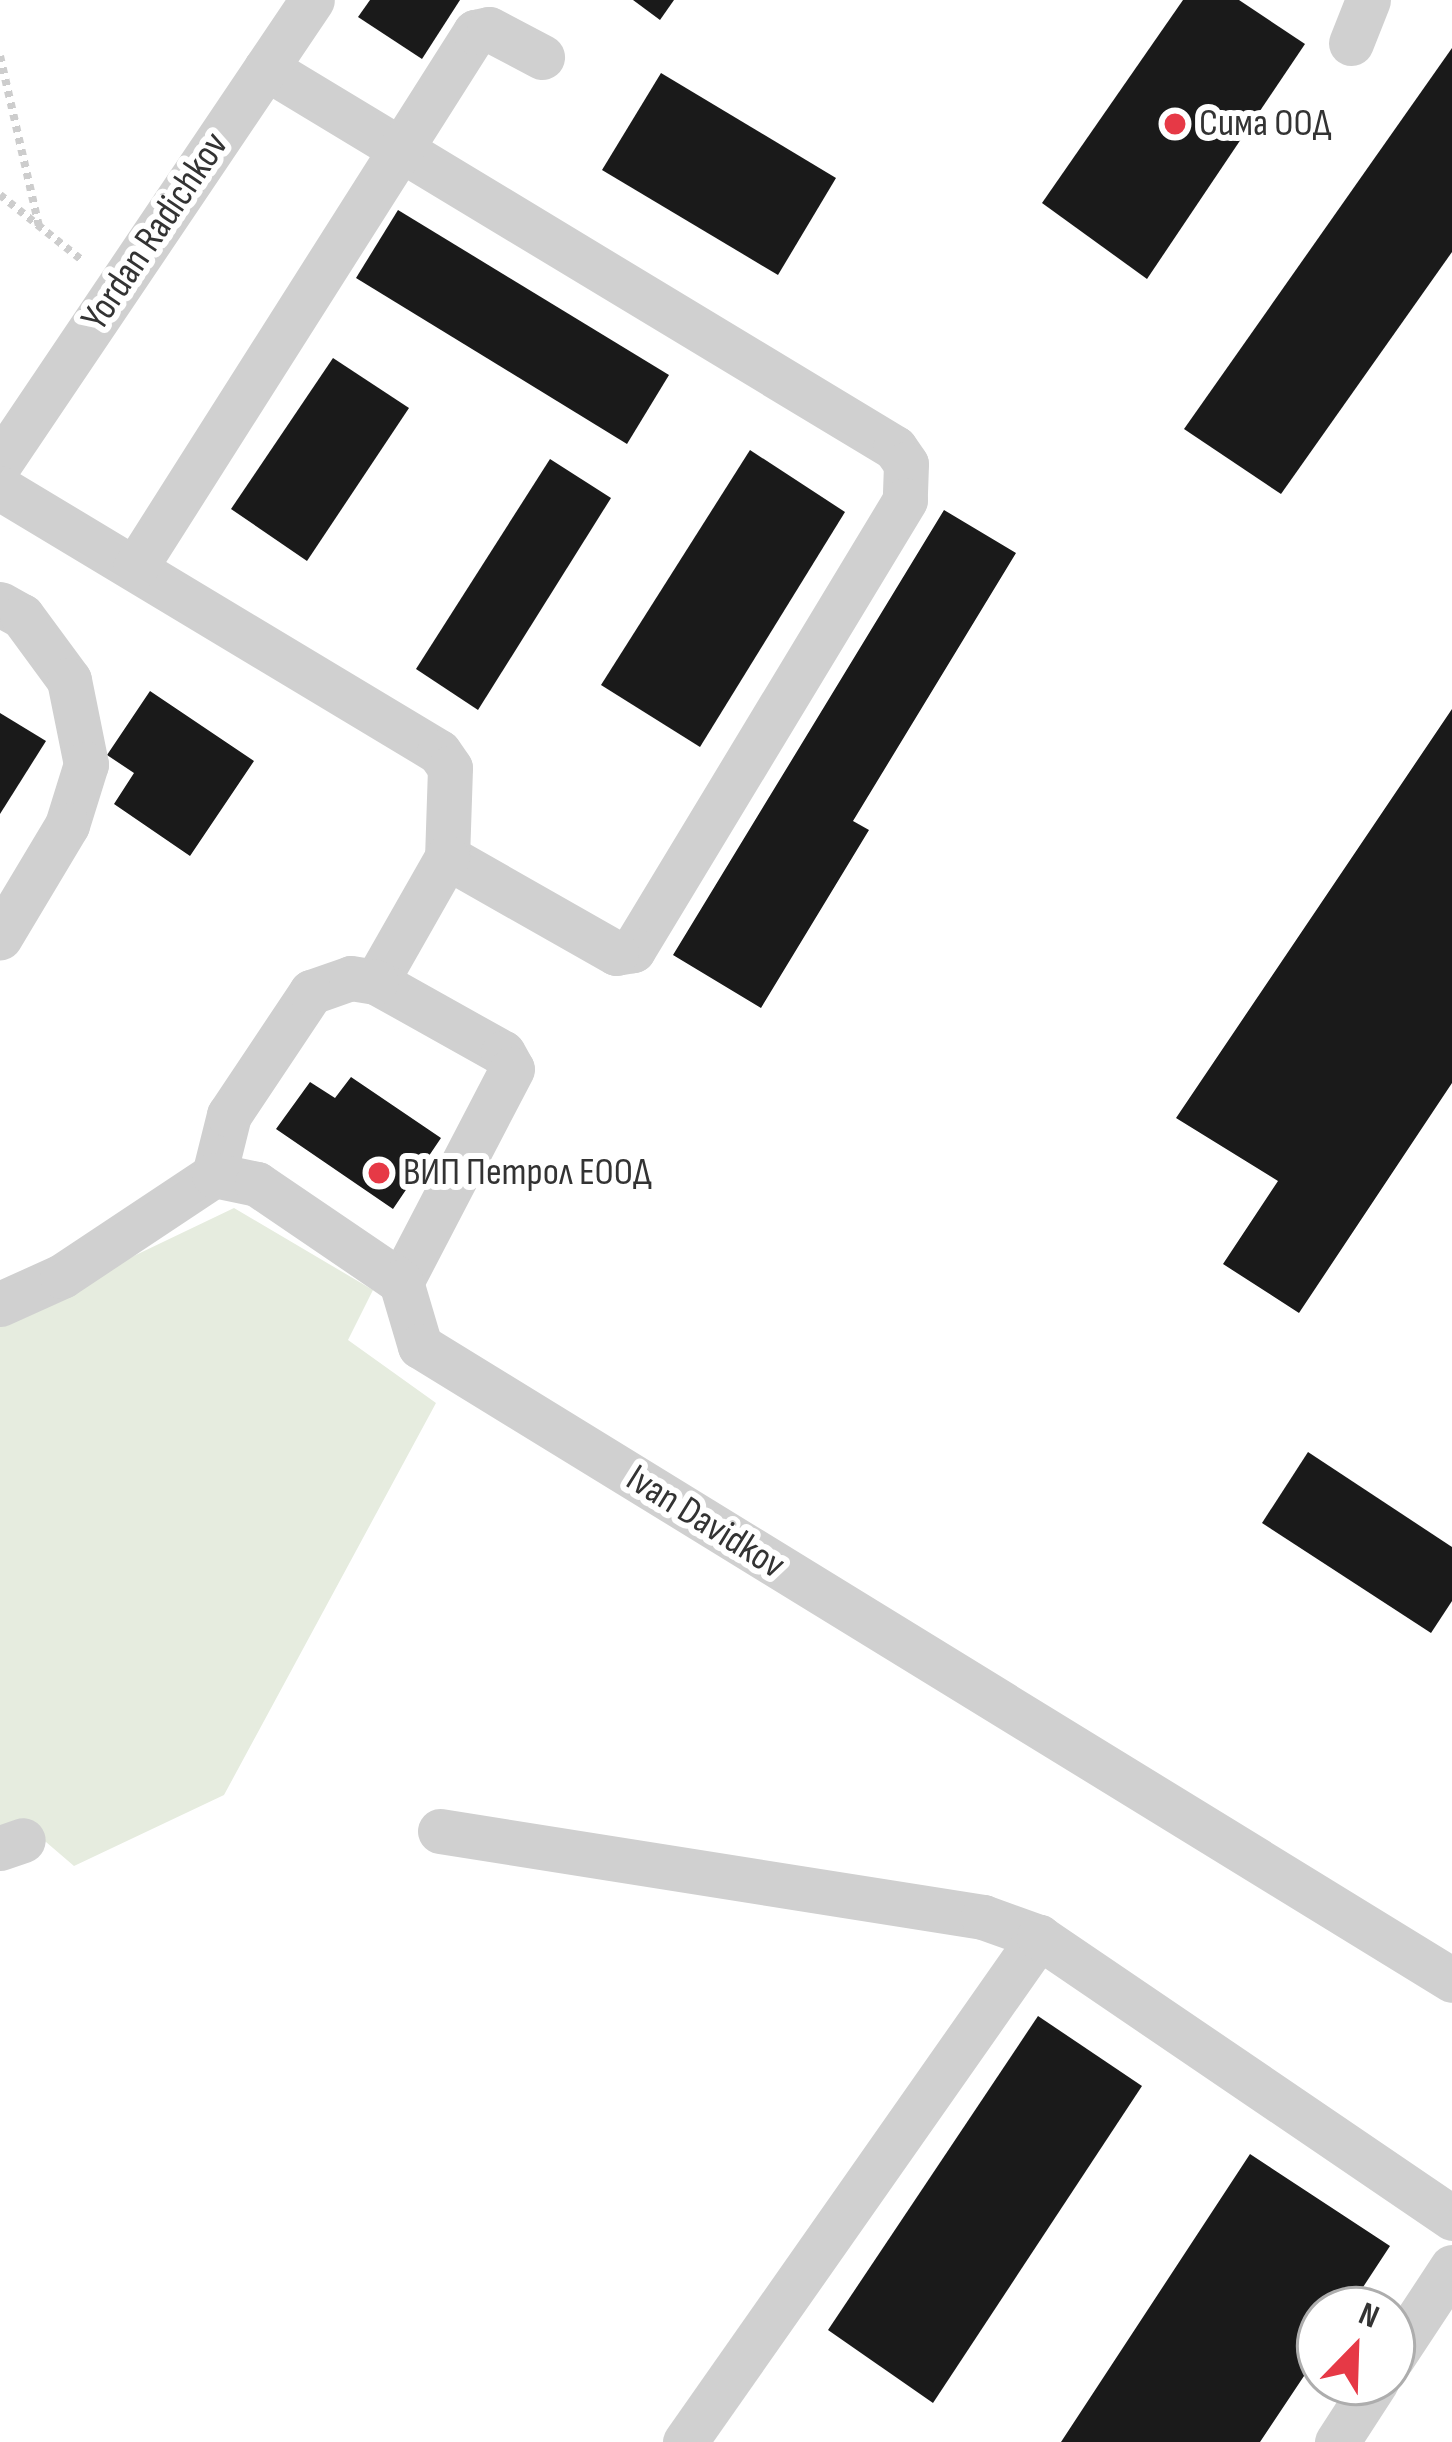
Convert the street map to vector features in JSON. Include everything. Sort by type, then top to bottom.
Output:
[{"type":"street","name":"Yordan Radichkov","points":[[0,463],[312,0]]},
{"type":"street","points":[[1351,43],[1368,0]]},
{"type":"street","points":[[135,568],[479,29],[542,57]]},
{"type":"street","points":[[266,68],[895,448],[909,483],[633,950],[616,953],[447,857]]},
{"type":"street","points":[[0,488],[439,752],[453,785],[447,857],[376,982]]},
{"type":"street","points":[[0,604],[22,616],[69,680],[86,764],[67,825],[0,938]]},
{"type":"street","points":[[0,1304],[62,1276],[214,1174],[230,1114],[311,992],[351,978],[376,982],[503,1053],[512,1069],[401,1282],[256,1184],[214,1174]]},
{"type":"street","name":"Ivan Davidkov","points":[[401,1282],[420,1346],[1452,1981]]},
{"type":"street","points":[[440,1832],[1006,1921],[1039,1936],[1452,2218]]},
{"type":"street","points":[[685,2442],[1039,1936]]},
{"type":"street","points":[[1416,2322],[1452,2267]]},
{"type":"street","points":[[1337,2442],[1360,2406]]},
{"type":"path","points":[[0,56],[39,226]]},
{"type":"path","points":[[0,195],[118,289]]},
{"type":"shaded area","points":[[234,1208],[373,1290],[348,1340],[436,1403],[224,1795],[74,1866],[25,1824],[0,1832],[0,1320]]},
{"type":"building","points":[[370,0],[460,0],[422,59],[358,17]]},
{"type":"building","points":[[633,0],[674,0],[660,20]]},
{"type":"building","name":"Сима ООД","points":[[1183,0],[1239,0],[1305,44],[1147,279],[1042,203]]},
{"type":"building","points":[[1452,48],[1452,252],[1281,494],[1184,429]]},
{"type":"building","points":[[661,73],[836,178],[778,275],[602,170]]},
{"type":"building","points":[[398,210],[669,375],[627,444],[356,278]]},
{"type":"building","points":[[333,358],[409,408],[307,561],[231,509]]},
{"type":"building","points":[[750,450],[845,512],[700,747],[601,685]]},
{"type":"building","points":[[550,459],[611,498],[478,710],[416,669]]},
{"type":"building","points":[[944,510],[1016,553],[853,821],[869,830],[761,1008],[673,955]]},
{"type":"building","points":[[150,691],[254,761],[190,856],[114,804],[134,773],[107,755]]},
{"type":"building","points":[[1452,709],[1452,1083],[1299,1313],[1223,1264],[1278,1181],[1176,1118]]},
{"type":"building","points":[[0,713],[46,741],[0,814]]},
{"type":"building","name":"ВИП Петрол ЕООД","points":[[351,1077],[441,1138],[393,1209],[276,1129],[310,1082],[335,1098]]},
{"type":"building","points":[[1308,1452],[1452,1547],[1452,1601],[1431,1633],[1262,1523]]},
{"type":"building","points":[[1038,2016],[1142,2086],[933,2403],[828,2330]]},
{"type":"building","points":[[1250,2154],[1390,2246],[1364,2286],[1296,2286],[1296,2388],[1260,2442],[1061,2442]]},
{"type":"place","name":"Сима ООД","points":[[1175,124]]},
{"type":"place","name":"ВИП Петрол ЕООД","points":[[379,1173]]}]
